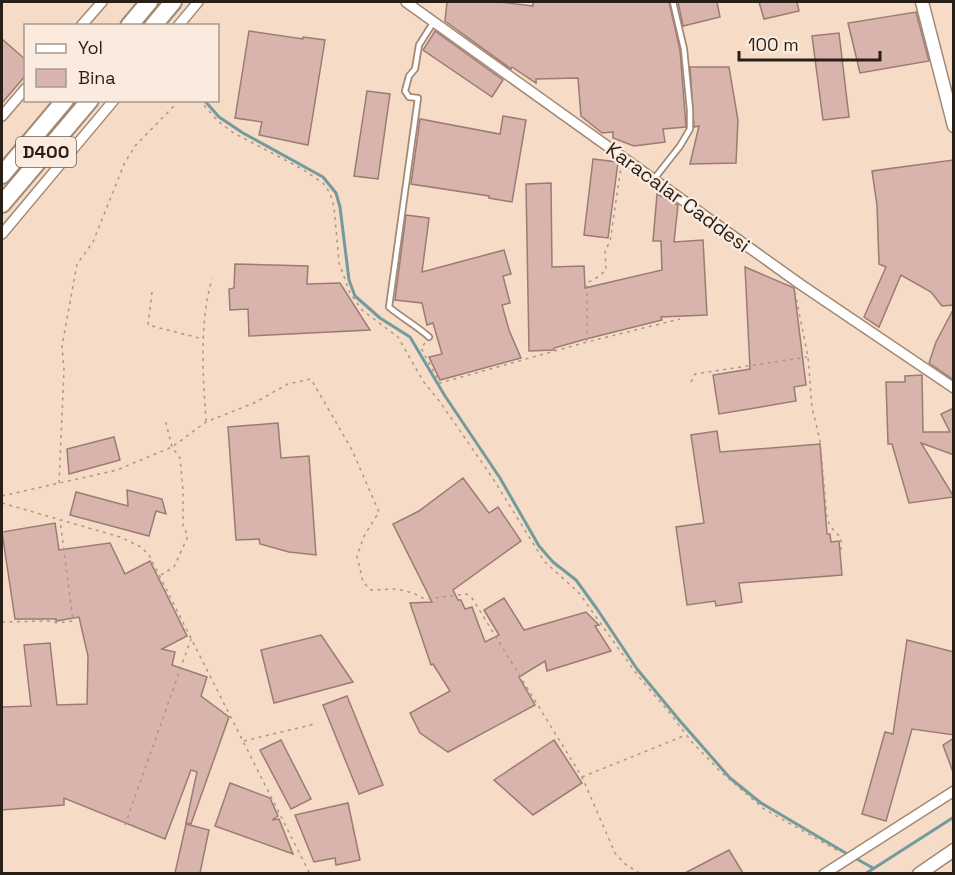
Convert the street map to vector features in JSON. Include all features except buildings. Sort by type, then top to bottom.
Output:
[{"type":"highway","points":[[131,24],[149,2]]},
{"type":"highway","points":[[155,24],[173,2]]},
{"type":"highway","name":"D400","points":[[2,175],[63,102]]},
{"type":"highway","name":"D400","points":[[2,204],[88,102]]},
{"type":"street","points":[[83,24],[102,2]]},
{"type":"street","points":[[180,24],[198,2]]},
{"type":"street","name":"Karacalar Caddesi","points":[[406,2],[792,279],[954,388]]},
{"type":"street","points":[[922,2],[954,126]]},
{"type":"street","points":[[2,116],[24,90]]},
{"type":"street","points":[[2,234],[112,102]]},
{"type":"street","points":[[824,873],[954,791]]},
{"type":"street","points":[[919,873],[954,850]]},
{"type":"lane","points":[[654,179],[690,129],[684,49],[673,2]]},
{"type":"lane","points":[[429,337],[389,307],[418,98],[409,97],[405,91],[409,76],[415,69],[420,45],[435,21]]},
{"type":"path","points":[[59,483],[64,370],[62,346],[77,264],[93,242],[125,162],[136,145],[173,107],[174,102]]},
{"type":"path","points":[[201,102],[232,132],[323,183],[330,193],[334,207],[339,263],[350,293],[362,310],[398,337],[423,381],[492,477],[544,561],[579,593],[638,676],[687,734],[721,772],[764,809],[849,858]]},
{"type":"path","points":[[587,342],[587,283],[606,270],[605,250],[610,242],[622,157]]},
{"type":"path","points":[[206,422],[202,372],[212,279]]},
{"type":"path","points":[[792,279],[808,357],[812,408],[820,440],[827,518],[830,526],[841,538],[841,555]]},
{"type":"path","points":[[152,292],[148,325],[204,340]]},
{"type":"path","points":[[429,337],[422,348],[440,383],[680,319]]},
{"type":"path","points":[[691,382],[695,374],[808,357]]},
{"type":"path","points":[[2,496],[117,470],[172,447],[206,422],[254,403],[288,384],[311,379],[352,450],[379,512],[358,547],[357,556],[363,582],[371,590],[397,589],[425,599],[467,594],[472,598],[582,777],[615,853],[625,864],[641,873]]},
{"type":"path","points":[[160,576],[174,567],[188,536],[183,526],[180,458],[172,447],[165,419]]},
{"type":"path","points":[[2,503],[120,537],[141,547],[149,555],[310,873]]},
{"type":"path","points":[[2,622],[73,621],[60,520]]},
{"type":"path","points":[[125,825],[192,638]]},
{"type":"path","points":[[243,741],[315,724]]},
{"type":"path","points":[[582,777],[687,734]]},
{"type":"waterway","points":[[206,102],[219,117],[243,133],[323,177],[336,193],[340,207],[349,280],[355,296],[380,318],[410,337],[445,396],[500,478],[539,546],[553,562],[576,580],[637,669],[680,721],[730,778],[761,803],[849,855]]},
{"type":"waterway","points":[[865,874],[954,817]]},
{"type":"waterway","points":[[855,858],[873,868]]}]
